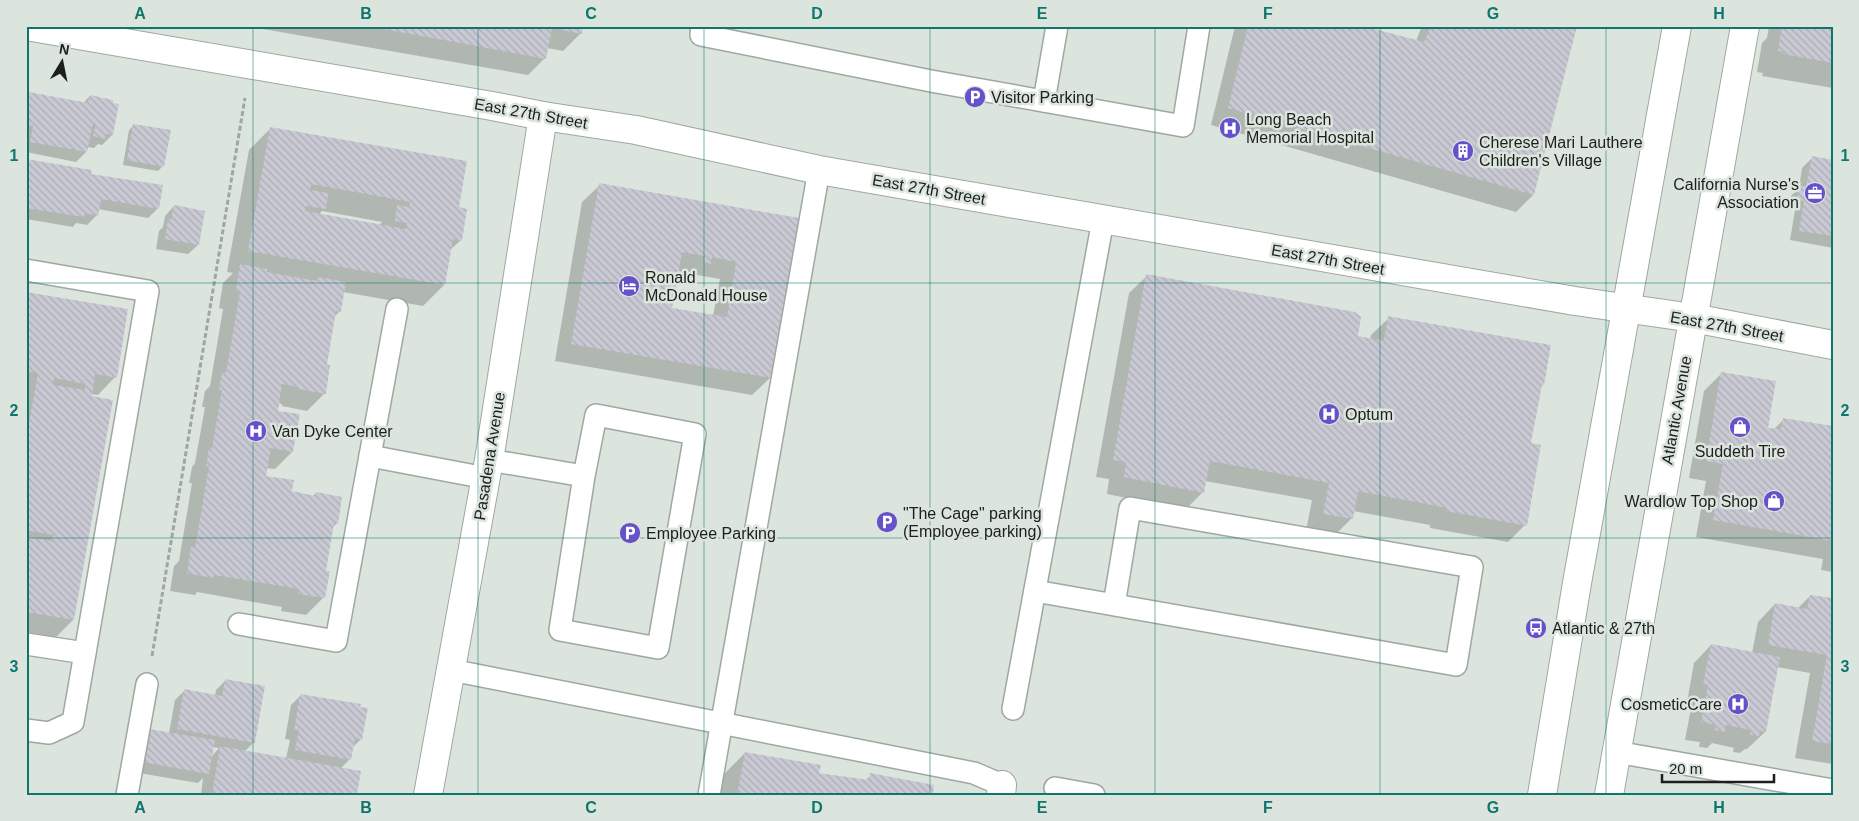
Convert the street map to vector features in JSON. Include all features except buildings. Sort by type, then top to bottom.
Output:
[{"type":"street","name":"East 27th Street","points":[[26,26],[543,116],[636,130],[819,170],[1627,310],[1693,318],[1833,345]]},
{"type":"street","points":[[1542,795],[1677,26]]},
{"type":"street","name":"Atlantic Avenue","points":[[1608,795],[1745,26]]},
{"type":"street","name":"Pasadena Avenue","points":[[428,795],[488,469],[543,116]]},
{"type":"lane","points":[[702,26],[700,36],[1183,126],[1199,26]]},
{"type":"lane","points":[[1044,101],[1057,26]]},
{"type":"lane","points":[[709,795],[819,170]]},
{"type":"lane","points":[[1013,709],[1103,220]]},
{"type":"lane","points":[[26,270],[148,291],[73,722],[49,733],[26,730]]},
{"type":"lane","points":[[239,624],[336,641],[397,309]]},
{"type":"lane","points":[[596,415],[696,434],[658,648],[560,630],[584,476],[596,415]]},
{"type":"lane","points":[[370,456],[488,469],[584,476]]},
{"type":"lane","points":[[1035,591],[1114,605],[1456,665],[1472,567],[1130,508],[1114,605]]},
{"type":"lane","points":[[26,644],[86,653]]},
{"type":"lane","points":[[451,670],[974,773],[1002,790]]},
{"type":"lane","points":[[127,795],[147,684]]},
{"type":"lane","points":[[1616,752],[1833,790]]},
{"type":"lane","points":[[1055,788],[1094,795]]},
{"type":"path","points":[[147,684],[251,65]]},
{"type":"place","name":"Visitor Parking","points":[[975,97]]},
{"type":"place","name":"Long Beach Memorial Hospital","points":[[1230,128]]},
{"type":"place","name":"Cherese Mari Lauthere Children's Village","points":[[1463,151]]},
{"type":"place","name":"California Nurse's Association","points":[[1815,193]]},
{"type":"place","name":"Ronald McDonald House","points":[[629,286]]},
{"type":"place","name":"Optum","points":[[1329,414]]},
{"type":"place","name":"Suddeth Tire","points":[[1740,427]]},
{"type":"place","name":"Van Dyke Center","points":[[256,431]]},
{"type":"place","name":"Wardlow Top Shop","points":[[1774,501]]},
{"type":"place","name":"\"The Cage\" parking (Employee parking)","points":[[887,522]]},
{"type":"place","name":"Employee Parking","points":[[630,533]]},
{"type":"place","name":"Atlantic & 27th","points":[[1536,628]]},
{"type":"place","name":"CosmeticCare","points":[[1738,704]]}]
